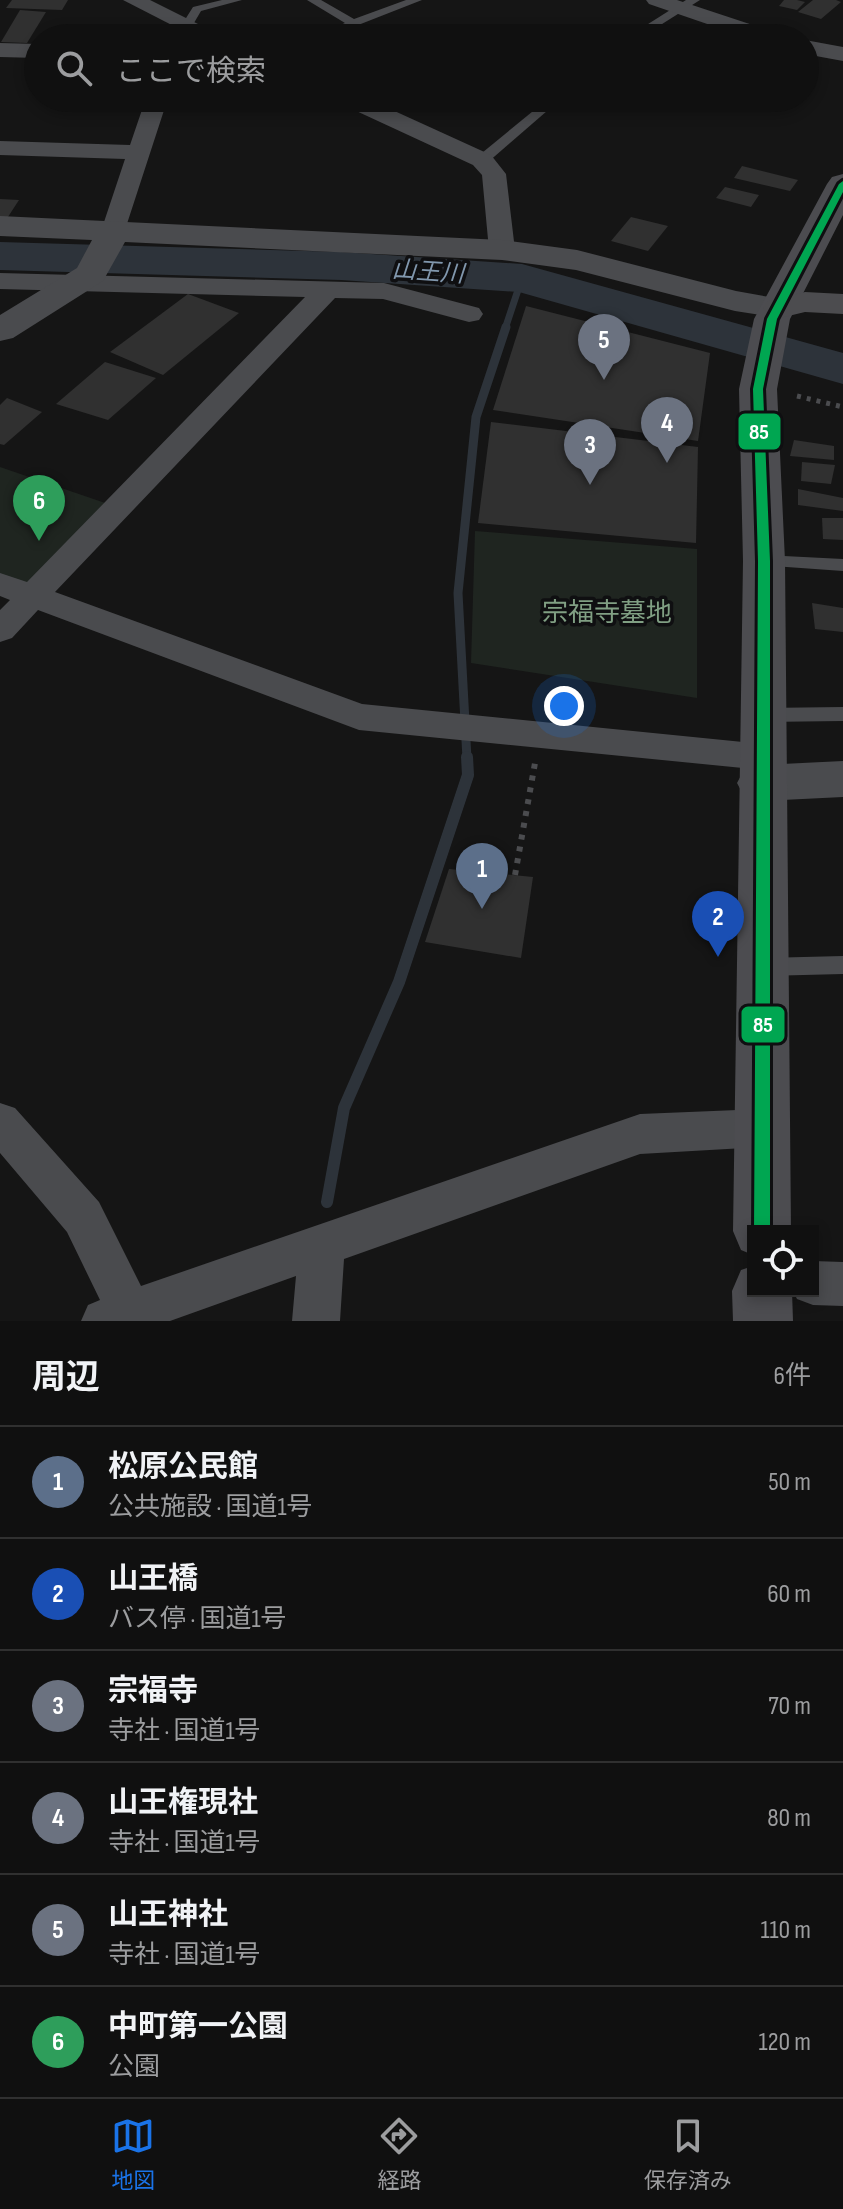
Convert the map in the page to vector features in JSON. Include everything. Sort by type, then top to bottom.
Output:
[{"type":"highway","points":[[762,1225],[764,561],[777,393],[776,314],[843,184]]},
{"type":"highway","points":[[776,314],[805,302],[843,304]]},
{"type":"highway","points":[[776,314],[843,317]]},
{"type":"highway","points":[[762,1297],[763,1321]]},
{"type":"street","points":[[133,0],[171,24]]},
{"type":"street","points":[[656,0],[687,4],[735,24]]},
{"type":"street","points":[[0,50],[24,51]]},
{"type":"street","points":[[819,50],[843,54]]},
{"type":"street","points":[[0,330],[84,279],[114,231],[153,112]]},
{"type":"street","points":[[377,112],[482,160],[494,174],[502,250]]},
{"type":"street","points":[[0,148],[140,152]]},
{"type":"street","points":[[0,226],[502,250],[577,260],[776,314]]},
{"type":"street","points":[[0,281],[84,279],[384,291],[469,314]]},
{"type":"street","points":[[0,630],[328,289]]},
{"type":"street","points":[[0,584],[359,717],[427,726],[762,751],[843,779]]},
{"type":"street","points":[[0,1122],[83,1217],[117,1316],[640,1134],[762,1128]]},
{"type":"street","points":[[316,1321],[322,1243]]},
{"type":"street","points":[[819,1283],[843,1284]]},
{"type":"lane","points":[[189,24],[197,9],[236,0]]},
{"type":"lane","points":[[313,0],[355,24],[416,0]]},
{"type":"lane","points":[[655,24],[687,4]]},
{"type":"lane","points":[[482,160],[539,112]]},
{"type":"lane","points":[[764,561],[843,565]]},
{"type":"lane","points":[[762,751],[843,714]]},
{"type":"lane","points":[[761,967],[843,965]]},
{"type":"path","points":[[777,393],[843,407]]},
{"type":"path","points":[[515,875],[525,733]]},
{"type":"green space","points":[[0,467],[111,505],[33,588],[0,576]]},
{"type":"green space","name":"宗福寺墓地","points":[[475,531],[697,549],[697,698],[471,663]]},
{"type":"building","points":[[12,0],[68,0],[62,10],[6,8]]},
{"type":"building","points":[[784,0],[805,2],[797,10],[779,6]]},
{"type":"building","points":[[813,0],[841,2],[821,19],[798,12]]},
{"type":"building","points":[[20,10],[46,12],[39,24],[24,24],[24,43],[1,42]]},
{"type":"building","points":[[742,166],[798,180],[790,191],[734,178]]},
{"type":"building","points":[[725,187],[759,195],[751,207],[716,198]]},
{"type":"building","points":[[0,199],[19,200],[6,220],[0,219]]},
{"type":"building","points":[[631,217],[668,226],[648,251],[611,241]]},
{"type":"building","points":[[188,294],[239,313],[163,375],[110,352]]},
{"type":"building","points":[[526,306],[710,353],[698,441],[493,410]]},
{"type":"building","points":[[105,362],[156,378],[108,420],[56,404]]},
{"type":"building","points":[[7,398],[42,412],[4,445],[0,444],[0,405]]},
{"type":"building","points":[[491,422],[698,447],[696,543],[478,523]]},
{"type":"building","points":[[794,440],[834,446],[834,460],[790,456]]},
{"type":"building","points":[[802,462],[835,465],[831,484],[801,481]]},
{"type":"building","points":[[798,489],[843,498],[843,511],[798,505]]},
{"type":"building","points":[[822,518],[843,518],[843,540],[823,539]]},
{"type":"building","points":[[812,603],[843,608],[843,632],[815,629]]},
{"type":"building","points":[[449,869],[533,877],[521,958],[425,942]]},
{"type":"waterway","name":"山王川","points":[[0,256],[341,266],[522,278],[843,369]]},
{"type":"waterway","points":[[505,329],[522,278]]},
{"type":"waterway","points":[[467,759],[458,593],[476,417],[506,327]]},
{"type":"waterway","points":[[327,1202],[344,1108],[399,982],[468,775],[467,757]]},
{"type":"transit line","name":"85","points":[[762,1225],[764,561],[758,389],[772,319],[843,184]]},
{"type":"place","name":"山王神社","points":[[604,380]]},
{"type":"place","name":"山王権現社","points":[[667,463]]},
{"type":"place","name":"宗福寺","points":[[590,485]]},
{"type":"place","name":"中町第一公園","points":[[39,541]]},
{"type":"place","name":"松原公民館","points":[[482,909]]},
{"type":"place","name":"山王橋","points":[[718,957]]}]
